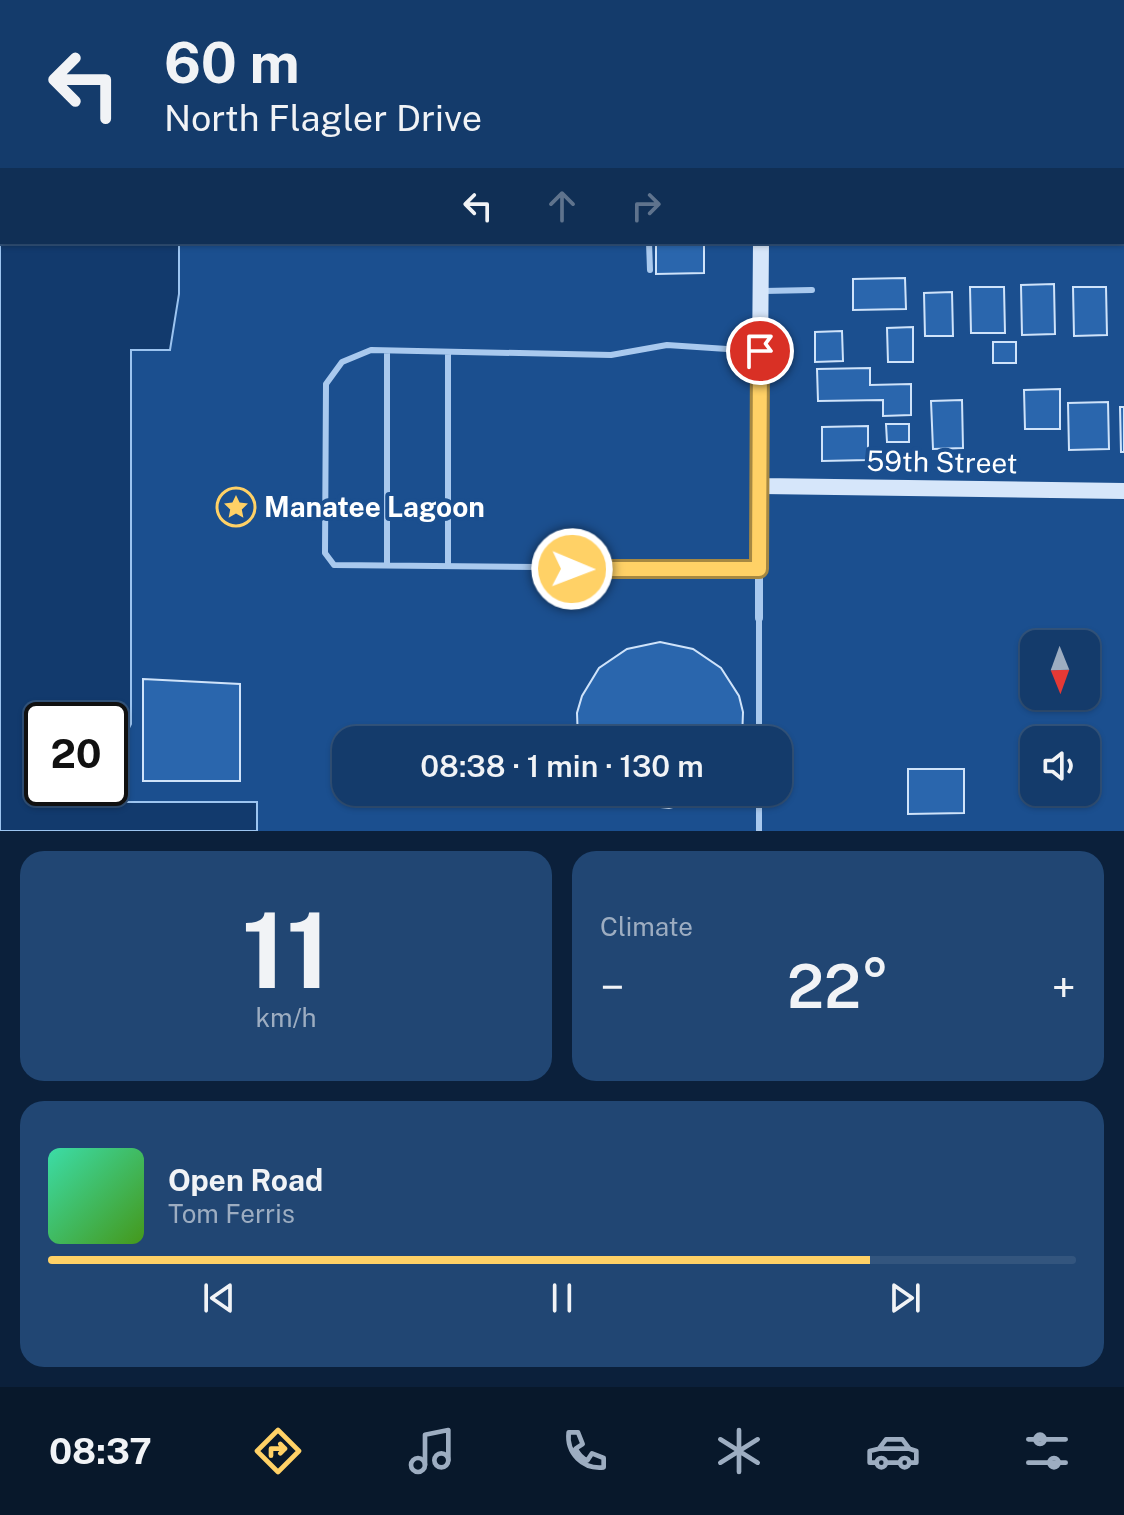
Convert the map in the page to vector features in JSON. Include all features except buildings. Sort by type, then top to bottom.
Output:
[{"type":"street","points":[[759,618],[761,244]]},
{"type":"street","name":"59th Street","points":[[759,486],[1124,491]]},
{"type":"lane","points":[[649,244],[650,270]]},
{"type":"lane","points":[[760,291],[812,290]]},
{"type":"lane","points":[[759,569],[334,565],[325,553],[325,540],[326,384],[342,362],[371,350],[611,355],[667,345],[760,351]]},
{"type":"lane","points":[[387,351],[387,565]]},
{"type":"lane","points":[[448,352],[448,566]]},
{"type":"lane","points":[[759,618],[759,726]]},
{"type":"lane","points":[[759,806],[759,831]]},
{"type":"water","points":[[0,244],[179,244],[179,294],[170,350],[131,350],[131,724],[128,730],[128,702],[24,702],[24,806],[257,802],[257,831],[0,831]]},
{"type":"place","name":"Manatee Lagoon","points":[[236,507]]},
{"type":"route","points":[[572,569],[759,569],[760,351]]}]
